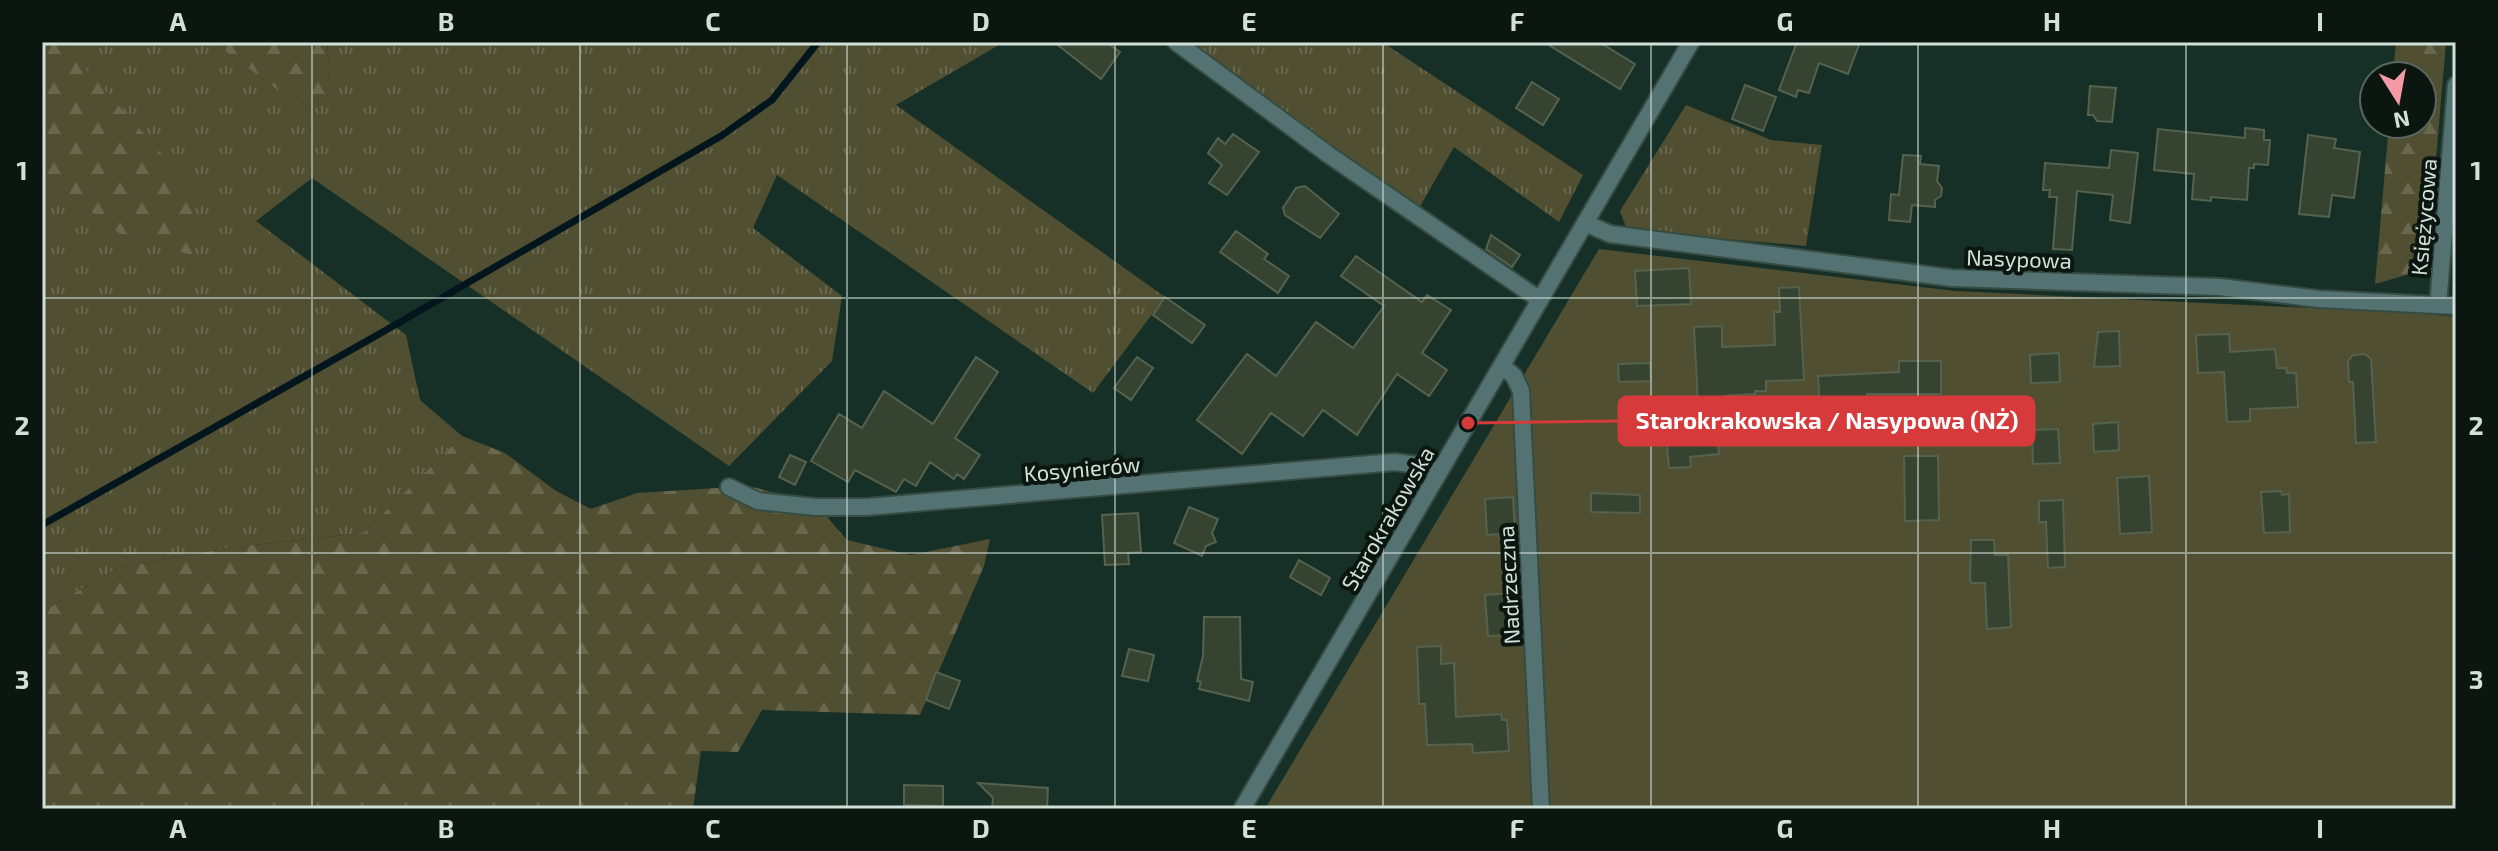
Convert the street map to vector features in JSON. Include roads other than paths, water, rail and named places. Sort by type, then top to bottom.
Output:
[{"type":"street","points":[[1176,42],[1329,155],[1540,300]]},
{"type":"street","name":"Starokrakowska","points":[[1242,809],[1691,42]]},
{"type":"street","name":"Księżycowa","points":[[2438,305],[2456,85]]},
{"type":"street","name":"Nasypowa","points":[[1585,223],[1610,234],[1952,278],[2220,287],[2319,299],[2456,306]]},
{"type":"street","name":"Nadrzeczna","points":[[1502,366],[1514,376],[1521,391],[1541,809]]},
{"type":"street","name":"Kosynierów","points":[[729,487],[758,501],[815,507],[867,507],[1395,462],[1440,471]]},
{"type":"waterway","points":[[42,525],[721,136],[772,100],[818,42]]},
{"type":"place","name":"Starokrakowska / Nasypowa (NŻ)","points":[[1468,423]]}]
